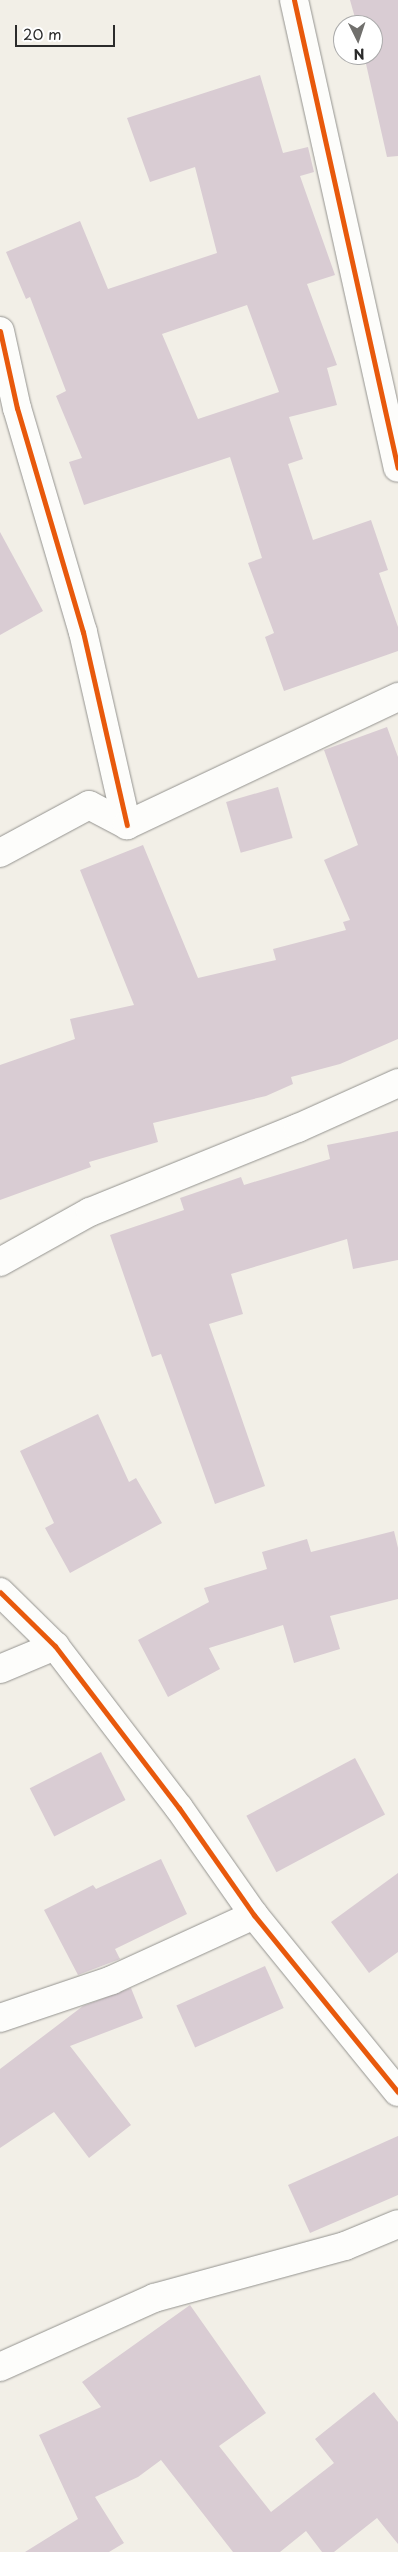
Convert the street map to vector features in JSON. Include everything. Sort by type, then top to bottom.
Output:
[{"type":"street","points":[[294,0],[398,468]]},
{"type":"street","points":[[0,331],[17,408],[84,632],[127,825]]},
{"type":"street","points":[[127,825],[398,697]]},
{"type":"street","points":[[0,853],[90,805],[127,825]]},
{"type":"street","points":[[0,1262],[90,1212],[298,1128],[398,1082]]},
{"type":"street","points":[[0,1592],[54,1646],[179,1808],[254,1915],[398,2092]]},
{"type":"street","points":[[0,1669],[54,1646]]},
{"type":"street","points":[[0,2018],[112,1980],[254,1915]]},
{"type":"street","points":[[0,2368],[154,2298],[345,2246],[398,2224]]},
{"type":"building","points":[[350,0],[398,0],[398,156],[387,157],[366,65],[383,65],[383,15],[354,15]]},
{"type":"building","points":[[260,75],[283,153],[308,147],[314,172],[300,176],[335,275],[307,284],[337,365],[327,368],[337,405],[289,417],[303,459],[288,464],[313,540],[371,520],[388,570],[379,573],[398,627],[398,651],[284,691],[265,637],[274,633],[248,563],[262,558],[230,457],[84,505],[69,462],[82,458],[56,396],[66,391],[30,297],[26,299],[6,252],[80,221],[108,289],[217,253],[195,167],[150,182],[127,118]],"holes":[[[247,305],[279,392],[198,419],[162,334]]]},
{"type":"building","points":[[0,532],[43,611],[0,635]]},
{"type":"building","points":[[387,727],[398,757],[398,1039],[340,1064],[291,1077],[293,1084],[266,1096],[153,1123],[158,1142],[89,1162],[91,1167],[0,1200],[0,1065],[75,1039],[70,1019],[134,1005],[80,870],[143,845],[198,978],[276,960],[273,949],[346,930],[343,922],[350,920],[324,860],[358,845],[324,750]]},
{"type":"building","points":[[278,787],[293,838],[241,853],[226,802]]},
{"type":"building","points":[[398,1131],[398,1260],[353,1269],[347,1239],[231,1274],[243,1314],[209,1324],[265,1486],[215,1504],[161,1354],[152,1357],[110,1235],[184,1210],[180,1198],[241,1177],[244,1185],[330,1159],[327,1145]]},
{"type":"building","points":[[98,1414],[129,1482],[136,1478],[162,1523],[70,1573],[45,1528],[54,1523],[20,1451]]},
{"type":"building","points":[[394,1531],[398,1548],[398,1599],[330,1616],[340,1649],[294,1663],[283,1625],[209,1648],[220,1669],[168,1697],[138,1640],[209,1602],[204,1588],[267,1569],[262,1552],[307,1539],[311,1552]]},
{"type":"building","points":[[101,1752],[126,1800],[54,1836],[30,1788]]},
{"type":"building","points":[[355,1758],[385,1815],[276,1872],[246,1816]]},
{"type":"building","points":[[161,1859],[187,1914],[115,1949],[120,1959],[78,1975],[44,1910],[93,1885],[96,1889]]},
{"type":"building","points":[[398,1873],[398,1952],[369,1973],[331,1922]]},
{"type":"building","points":[[265,1966],[284,2008],[195,2047],[176,2005]]},
{"type":"building","points":[[131,1988],[143,2018],[70,2046],[131,2125],[89,2158],[54,2112],[0,2148],[0,2069],[83,2006]]},
{"type":"building","points":[[398,2136],[398,2195],[310,2233],[288,2185]]},
{"type":"building","points":[[190,2305],[266,2413],[219,2446],[271,2512],[334,2463],[315,2439],[374,2392],[398,2422],[398,2544],[377,2518],[334,2552],[322,2552],[306,2531],[280,2552],[233,2552],[161,2460],[138,2477],[95,2497],[124,2543],[109,2552],[25,2552],[78,2519],[39,2435],[101,2407],[82,2382]]},
{"type":"cycle path","points":[[294,0],[398,468]]},
{"type":"cycle path","points":[[0,331],[17,408],[83,632],[127,825]]},
{"type":"cycle path","points":[[0,1592],[55,1646],[179,1808],[254,1915],[398,2092]]}]
